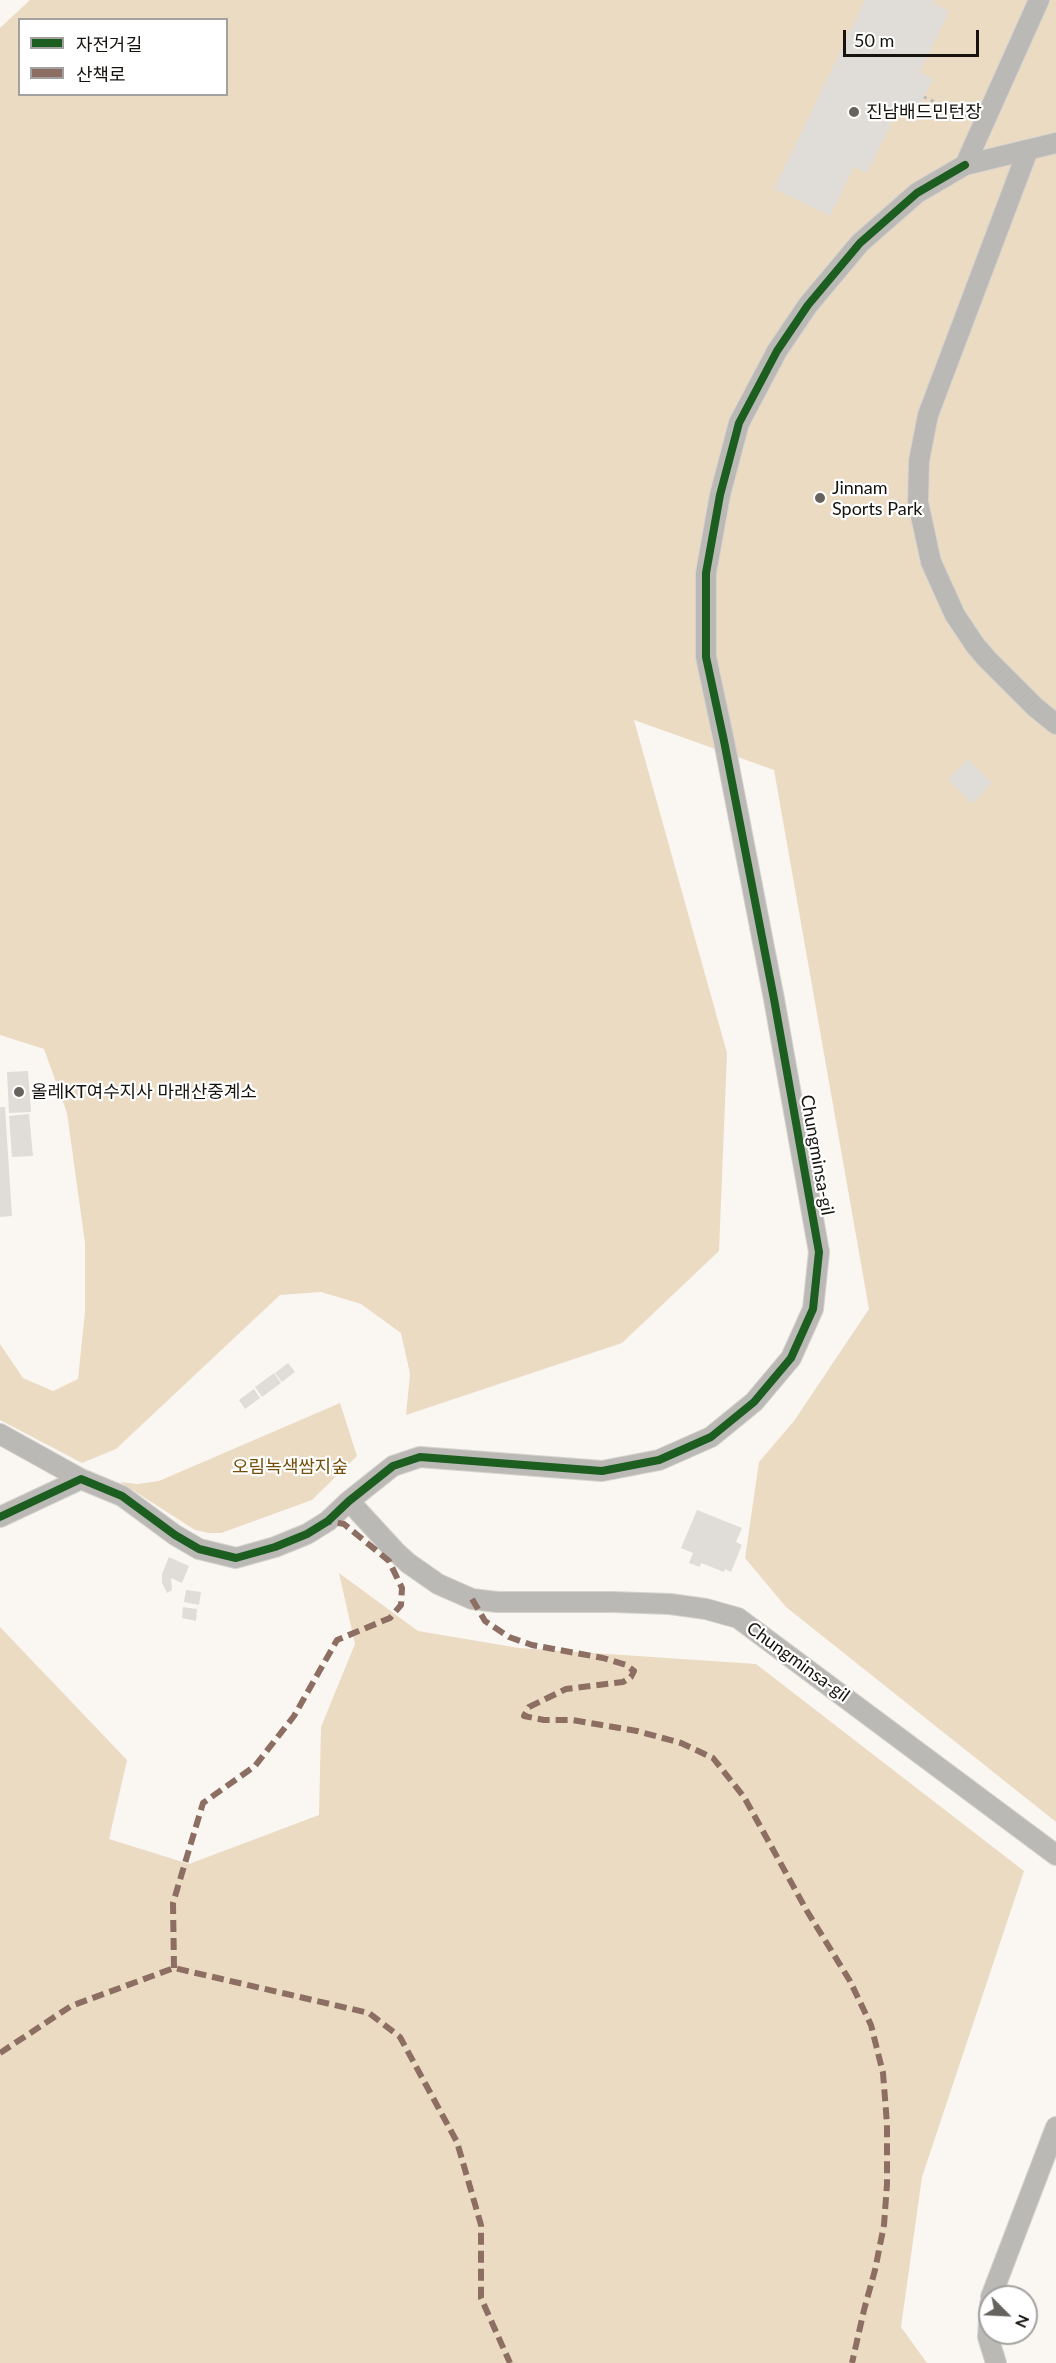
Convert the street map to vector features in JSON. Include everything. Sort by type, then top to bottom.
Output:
[{"type":"street","points":[[965,165],[1039,0]]},
{"type":"street","name":"Chungminsa-gil","points":[[0,1434],[81,1479],[123,1496],[175,1535],[199,1549],[236,1558],[275,1547],[307,1534],[328,1521],[393,1466],[420,1457],[602,1471],[659,1460],[711,1437],[754,1402],[791,1358],[813,1309],[819,1252],[774,999],[706,657],[706,573],[720,495],[740,423],[777,351],[808,305],[860,243],[917,193],[965,165],[1056,143]]},
{"type":"street","points":[[1028,150],[928,415],[919,460],[918,502],[931,562],[955,615],[987,659],[1035,707],[1056,724]]},
{"type":"street","points":[[0,1516],[81,1479]]},
{"type":"street","name":"Chungminsa-gil","points":[[349,1501],[401,1557],[438,1584],[463,1596],[497,1602],[670,1604],[706,1609],[738,1618],[1056,1855]]},
{"type":"street","points":[[997,2285],[1056,2127]]},
{"type":"street","points":[[990,2345],[996,2363]]},
{"type":"path","points":[[924,97],[983,123]]},
{"type":"green space","points":[[30,0],[1056,0],[1056,1822],[786,1607],[745,1558],[759,1462],[794,1421],[869,1309],[774,770],[634,720],[727,1053],[719,1251],[622,1343],[406,1415],[410,1374],[401,1333],[361,1304],[321,1292],[280,1295],[116,1449],[82,1463],[0,1420],[0,1344],[23,1378],[53,1391],[78,1379],[85,1312],[85,1243],[67,1113],[44,1049],[0,1035],[0,28]]},
{"type":"green space","name":"오림녹색쌈지숲","points":[[340,1403],[357,1456],[312,1500],[235,1528],[221,1533],[195,1530],[120,1482],[137,1484],[159,1481]]},
{"type":"green space","points":[[339,1573],[418,1631],[519,1648],[756,1664],[1024,1871],[922,2177],[901,2327],[927,2363],[0,2363],[0,1627],[127,1760],[109,1839],[189,1864],[319,1815],[321,1727],[355,1644]]},
{"type":"building","name":"진남배드민턴장","points":[[865,0],[934,0],[933,3],[949,11],[920,72],[933,79],[915,116],[899,108],[867,173],[854,167],[830,216],[774,189]]},
{"type":"building","points":[[968,759],[992,783],[972,804],[948,779]]},
{"type":"building","name":"올레KT여수지사 마래산중계소","points":[[28,1071],[31,1112],[9,1113],[7,1072]]},
{"type":"building","points":[[0,1107],[5,1107],[12,1216],[0,1217]]},
{"type":"building","points":[[29,1114],[33,1156],[12,1157],[9,1116]]},
{"type":"building","points":[[288,1363],[295,1372],[282,1382],[275,1373]]},
{"type":"building","points":[[274,1373],[281,1383],[262,1397],[255,1387]]},
{"type":"building","points":[[254,1389],[260,1398],[245,1409],[239,1400]]},
{"type":"building","points":[[697,1510],[742,1528],[736,1542],[742,1545],[731,1572],[725,1569],[724,1572],[701,1563],[700,1567],[689,1563],[693,1553],[681,1548]]},
{"type":"building","points":[[169,1557],[189,1566],[182,1583],[171,1578],[172,1590],[167,1593],[162,1583],[162,1574]]},
{"type":"building","points":[[186,1590],[201,1592],[199,1605],[184,1602]]},
{"type":"building","points":[[183,1607],[197,1609],[196,1621],[182,1618]]},
{"type":"marked path","points":[[174,1968],[173,1903],[203,1803],[255,1766],[294,1716],[337,1640],[390,1618],[401,1605],[402,1588],[389,1561],[344,1524],[328,1521]]},
{"type":"marked path","points":[[472,1599],[485,1621],[509,1637],[532,1645],[603,1658],[626,1665],[634,1671],[631,1677],[623,1682],[566,1689],[529,1707],[524,1716],[544,1720],[572,1720],[637,1731],[681,1743],[713,1758],[744,1797],[807,1911],[850,1981],[871,2025],[883,2073],[887,2124],[884,2225],[852,2363]]},
{"type":"marked path","points":[[0,2053],[71,2006],[174,1968],[369,2013],[400,2037],[457,2142],[481,2225],[481,2298],[510,2363]]},
{"type":"cycle path","points":[[0,1517],[81,1479],[122,1496],[175,1535],[199,1549],[236,1558],[275,1547],[307,1534],[328,1521],[393,1466],[420,1457],[602,1471],[659,1460],[711,1437],[754,1402],[791,1358],[813,1309],[819,1252],[774,999],[706,657],[706,573],[720,495],[739,423],[777,351],[808,305],[860,243],[917,193],[965,165]]},
{"type":"place","name":"진남배드민턴장","points":[[854,112]]},
{"type":"place","name":"Jinnam Sports Park","points":[[820,498]]},
{"type":"place","name":"올레KT여수지사 마래산중계소","points":[[19,1092]]}]
